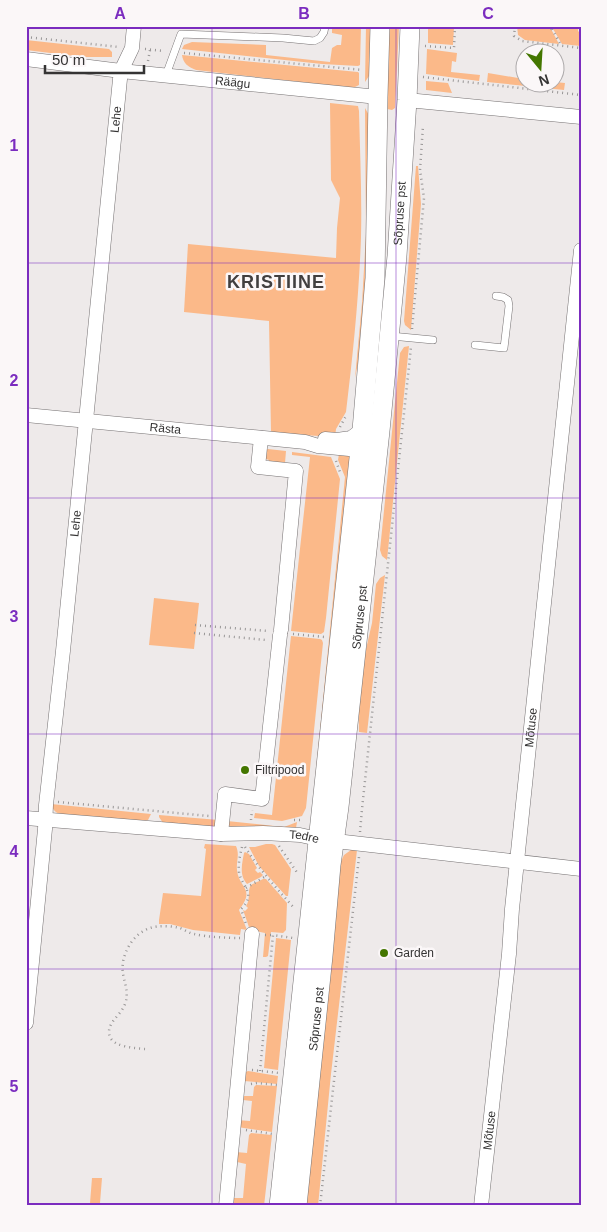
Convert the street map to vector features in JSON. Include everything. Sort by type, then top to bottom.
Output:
[{"type":"main road","name":"Sõpruse pst","points":[[296,1206],[375,278],[380,26]]},
{"type":"main road","name":"Sõpruse pst","points":[[279,1206],[326,840],[339,807],[397,256],[410,26]]},
{"type":"street","name":"Lehe","points":[[26,1021],[46,820],[46,800],[121,71],[132,48],[134,26]]},
{"type":"street","name":"Räägu","points":[[26,58],[121,71],[378,97]]},
{"type":"street","points":[[407,100],[581,117]]},
{"type":"street","name":"Mõtuse","points":[[481,1206],[509,954],[512,909],[581,250]]},
{"type":"street","name":"Rästa","points":[[26,415],[305,442],[318,446],[360,450]]},
{"type":"street","name":"Rästa","points":[[305,442],[319,439],[337,440],[351,438],[362,430]]},
{"type":"street","points":[[221,834],[225,794],[262,799],[296,471],[258,467],[261,438]]},
{"type":"street","name":"Tedre","points":[[26,818],[221,834],[300,834],[326,840],[581,869]]},
{"type":"street","points":[[226,1206],[251,934]]},
{"type":"lane","points":[[166,75],[181,34],[314,41],[320,38],[325,26]]},
{"type":"lane","points":[[475,345],[504,348],[509,306],[508,300],[503,296],[496,296]]},
{"type":"lane","points":[[388,336],[433,340]]},
{"type":"path","points":[[424,46],[454,48],[455,26]]},
{"type":"path","points":[[515,26],[514,36],[522,41],[530,42]]},
{"type":"path","points":[[546,26],[552,29],[559,42]]},
{"type":"path","points":[[552,29],[556,26]]},
{"type":"path","points":[[26,37],[363,70]]},
{"type":"path","points":[[564,46],[581,48]]},
{"type":"path","points":[[148,64],[150,50]]},
{"type":"path","points":[[422,77],[581,95]]},
{"type":"path","points":[[361,838],[362,809],[412,338],[424,198],[420,170],[423,126]]},
{"type":"path","points":[[195,624],[326,638]]},
{"type":"path","points":[[194,633],[278,634]]},
{"type":"path","points":[[46,800],[223,818]]},
{"type":"path","points":[[289,822],[302,820]]},
{"type":"path","points":[[251,934],[241,910],[246,904],[248,891],[239,873],[242,842],[255,863],[296,910]]},
{"type":"path","points":[[276,842],[299,876]]},
{"type":"path","points":[[320,1206],[360,853]]},
{"type":"path","points":[[246,888],[266,876]]},
{"type":"path","points":[[145,1049],[113,1042],[109,1027],[113,1020],[121,1013],[126,1003],[127,993],[123,972],[126,950],[132,940],[141,932],[151,927],[168,926],[202,935],[239,938],[251,934],[294,938]]},
{"type":"path","points":[[260,1071],[273,935]]},
{"type":"path","points":[[238,1069],[281,1073]]},
{"type":"path","points":[[237,1088],[256,1083],[279,1085]]},
{"type":"path","points":[[233,1129],[274,1134]]},
{"type":"shaded area","points":[[334,26],[361,26],[360,65],[322,64],[182,49],[184,45],[192,42],[266,45],[266,55],[330,62],[332,48],[341,45],[342,35],[332,33]]},
{"type":"shaded area","points":[[366,26],[372,26],[369,76],[365,82]]},
{"type":"shaded area","points":[[388,26],[399,26],[395,108],[392,110],[387,109]]},
{"type":"shaded area","points":[[428,26],[454,28],[453,45],[428,43]]},
{"type":"shaded area","points":[[517,26],[581,26],[578,28],[578,31],[581,34],[581,46],[564,44],[553,29],[551,29],[558,42],[525,40],[518,35]]},
{"type":"shaded area","points":[[26,40],[109,49],[112,52],[112,57],[83,57],[26,50]]},
{"type":"shaded area","points":[[427,49],[457,53],[456,62],[452,61],[451,72],[480,75],[479,81],[426,74]]},
{"type":"shaded area","points":[[182,55],[358,72],[359,85],[353,88],[196,70],[186,64]]},
{"type":"shaded area","points":[[488,73],[514,77],[514,85],[487,82]]},
{"type":"shaded area","points":[[426,81],[448,83],[452,93],[426,90]]},
{"type":"shaded area","points":[[330,103],[358,106],[359,111],[361,237],[355,325],[346,412],[336,429],[335,437],[271,433],[269,321],[184,312],[188,244],[336,258],[340,198],[331,180]]},
{"type":"shaded area","points":[[365,108],[370,117],[364,335],[355,378],[366,234]]},
{"type":"shaded area","points":[[416,166],[418,166],[421,204],[411,330],[405,325],[404,321]]},
{"type":"shaded area","points":[[409,346],[387,560],[382,556],[380,550],[400,353],[404,347]]},
{"type":"shaded area","points":[[266,450],[286,451],[285,463],[269,462],[266,459]]},
{"type":"shaded area","points":[[292,452],[331,457],[340,479],[326,618],[324,632],[321,634],[291,631],[310,457],[292,455]]},
{"type":"shaded area","points":[[339,454],[348,454],[350,457],[317,801],[313,801],[345,477],[338,460]]},
{"type":"shaded area","points":[[385,575],[367,733],[359,732],[358,684],[372,623],[376,584]]},
{"type":"shaded area","points":[[154,598],[199,603],[194,649],[149,645]]},
{"type":"shaded area","points":[[291,636],[320,639],[323,643],[306,808],[302,816],[282,821],[254,818],[255,813],[272,815]]},
{"type":"shaded area","points":[[51,804],[151,814],[148,820],[145,821],[64,815],[56,812]]},
{"type":"shaded area","points":[[159,815],[219,820],[216,826],[213,827],[163,823]]},
{"type":"shaded area","points":[[227,821],[284,827],[297,822],[296,828],[232,828],[228,825]]},
{"type":"shaded area","points":[[205,844],[236,846],[238,852],[238,876],[246,893],[244,903],[239,910],[247,930],[241,929],[240,935],[159,924],[163,893],[201,896]]},
{"type":"shaded area","points":[[266,844],[275,845],[291,869],[288,896],[259,866],[249,847]]},
{"type":"shaded area","points":[[351,850],[357,850],[318,1206],[308,1206],[305,1193],[340,863],[344,855]]},
{"type":"shaded area","points":[[245,852],[249,854],[257,868],[255,870],[263,875],[247,884],[244,881],[242,869]]},
{"type":"shaded area","points":[[266,879],[287,903],[286,930],[283,933],[271,932],[268,956],[266,957],[263,957],[265,933],[250,930],[243,910],[245,911],[248,908],[246,906],[251,885]]},
{"type":"shaded area","points":[[276,938],[291,940],[278,1070],[264,1068]]},
{"type":"shaded area","points":[[248,1071],[278,1076],[277,1084],[244,1081]]},
{"type":"shaded area","points":[[256,1085],[277,1086],[272,1132],[237,1127],[237,1120],[250,1121],[252,1101],[243,1100],[243,1096],[253,1096]]},
{"type":"shaded area","points":[[251,1133],[272,1135],[264,1206],[233,1206],[234,1198],[243,1198],[246,1164],[237,1162],[236,1152],[247,1153],[249,1135]]},
{"type":"shaded area","points":[[92,1178],[102,1178],[100,1203],[90,1203]]},
{"type":"place","name":"Filtripood","points":[[245,770]]},
{"type":"place","name":"Garden","points":[[384,953]]},
{"type":"district","name":"KRISTIINE","points":[[276,282]]}]
